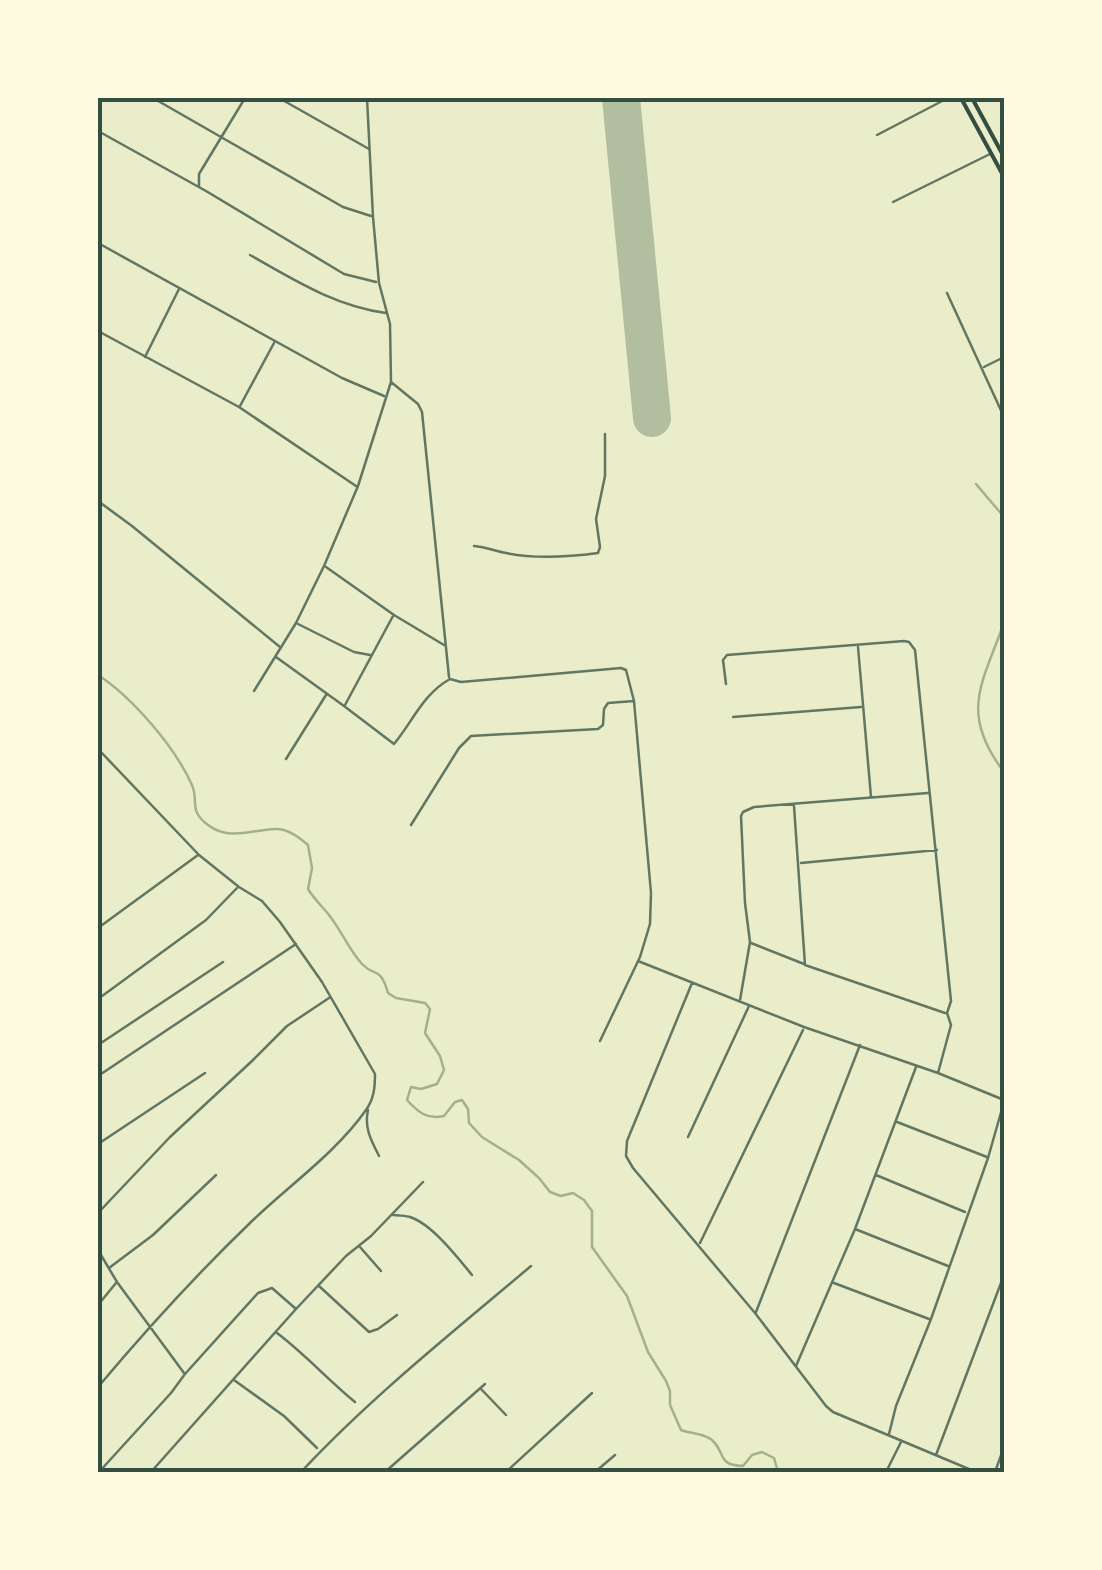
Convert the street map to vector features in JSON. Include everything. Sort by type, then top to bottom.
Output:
[{"type":"main road","points":[[961,98],[1004,176]]},
{"type":"main road","points":[[972,98],[1004,156]]},
{"type":"street","points":[[153,98],[343,207],[373,217]]},
{"type":"street","points":[[198,187],[200,174],[245,98]]},
{"type":"street","points":[[278,98],[369,149]]},
{"type":"street","points":[[254,692],[282,648],[324,566],[358,486],[391,382],[390,324],[380,283],[373,217],[367,98]]},
{"type":"street","points":[[877,135],[948,98]]},
{"type":"street","points":[[98,130],[344,274],[380,283]]},
{"type":"street","points":[[893,202],[993,153]]},
{"type":"street","points":[[98,254],[100,244],[274,342],[386,397]]},
{"type":"street","points":[[250,255],[336,301],[387,313]]},
{"type":"street","points":[[144,356],[180,288]]},
{"type":"street","points":[[947,292],[1004,417]]},
{"type":"street","points":[[98,331],[239,407],[358,486]]},
{"type":"street","points":[[239,407],[274,342]]},
{"type":"street","points":[[982,368],[1004,357]]},
{"type":"street","points":[[391,382],[422,412],[450,679]]},
{"type":"street","points":[[474,546],[546,556],[598,553],[596,520],[605,476],[605,434]]},
{"type":"street","points":[[98,501],[282,648]]},
{"type":"street","points":[[324,566],[446,646]]},
{"type":"street","points":[[344,706],[394,615]]},
{"type":"street","points":[[298,624],[354,652],[371,656]]},
{"type":"street","points":[[726,684],[726,655],[904,642],[915,650],[951,1001],[947,1013],[951,1024],[938,1073]]},
{"type":"street","points":[[858,646],[871,797]]},
{"type":"street","points":[[276,658],[394,744],[424,700],[450,679],[461,682],[626,670],[634,701],[651,892],[650,924],[638,961],[600,1041]]},
{"type":"street","points":[[286,759],[327,694]]},
{"type":"street","points":[[410,825],[459,748],[471,736],[598,730],[604,725],[606,705],[634,701]]},
{"type":"street","points":[[733,717],[862,707]]},
{"type":"street","points":[[100,751],[199,854],[238,887],[262,901],[296,944],[376,1074],[366,1122],[379,1156]]},
{"type":"street","points":[[740,1002],[750,942],[743,812],[754,807],[930,793]]},
{"type":"street","points":[[794,805],[805,965]]},
{"type":"street","points":[[800,863],[936,850]]},
{"type":"street","points":[[98,928],[199,854]]},
{"type":"street","points":[[98,999],[206,920],[238,887]]},
{"type":"street","points":[[750,942],[947,1013]]},
{"type":"street","points":[[98,1076],[296,944]]},
{"type":"street","points":[[638,961],[1004,1100],[988,1158],[888,1428],[889,1435]]},
{"type":"street","points":[[98,1045],[223,962]]},
{"type":"street","points":[[692,983],[625,1149],[626,1156],[833,1412],[976,1472]]},
{"type":"street","points":[[98,1213],[170,1136],[287,1026],[330,997]]},
{"type":"street","points":[[688,1136],[749,1006]]},
{"type":"street","points":[[699,1244],[804,1027]]},
{"type":"street","points":[[756,1313],[860,1045]]},
{"type":"street","points":[[796,1367],[916,1067]]},
{"type":"street","points":[[98,1144],[205,1074]]},
{"type":"street","points":[[98,1386],[149,1326],[250,1223],[329,1151],[369,1106]]},
{"type":"street","points":[[895,1122],[988,1158]]},
{"type":"street","points":[[109,1268],[153,1236],[216,1174]]},
{"type":"street","points":[[874,1175],[968,1214]]},
{"type":"street","points":[[150,1472],[318,1285],[422,1182]]},
{"type":"street","points":[[391,1215],[409,1216],[423,1225],[455,1251],[472,1275]]},
{"type":"street","points":[[854,1229],[950,1266]]},
{"type":"street","points":[[358,1246],[382,1271]]},
{"type":"street","points":[[98,1250],[185,1374]]},
{"type":"street","points":[[302,1472],[408,1371],[531,1266]]},
{"type":"street","points":[[935,1456],[1004,1275]]},
{"type":"street","points":[[98,1304],[118,1282]]},
{"type":"street","points":[[832,1282],[931,1319]]},
{"type":"street","points":[[318,1285],[369,1332],[397,1315]]},
{"type":"street","points":[[99,1472],[258,1293],[272,1288],[296,1309]]},
{"type":"street","points":[[276,1332],[355,1402]]},
{"type":"street","points":[[233,1380],[284,1416],[316,1448]]},
{"type":"street","points":[[386,1472],[483,1386],[506,1416]]},
{"type":"street","points":[[506,1472],[592,1392]]},
{"type":"street","points":[[886,1472],[902,1441]]},
{"type":"street","points":[[994,1472],[1004,1447]]},
{"type":"street","points":[[595,1472],[614,1456]]},
{"type":"waterway","points":[[976,484],[1004,517]]},
{"type":"waterway","points":[[1004,623],[982,681],[978,715],[990,751],[1004,772]]},
{"type":"waterway","points":[[98,675],[125,696],[164,739],[194,791],[196,810],[208,825],[232,834],[284,830],[308,845],[312,868],[308,889],[357,958],[380,975],[388,993],[425,1003],[430,1009],[425,1033],[444,1070],[437,1084],[421,1089],[411,1087],[407,1100],[433,1117],[444,1116],[455,1102],[462,1100],[468,1109],[469,1123],[482,1137],[519,1160],[550,1192],[561,1196],[573,1193],[584,1200],[592,1211],[592,1247],[627,1296],[648,1352],[666,1381],[670,1405],[681,1430],[710,1438],[726,1461],[735,1465],[743,1466],[752,1455],[762,1452],[774,1458],[778,1472]]},
{"type":"runway","points":[[621,98],[652,418]]}]
